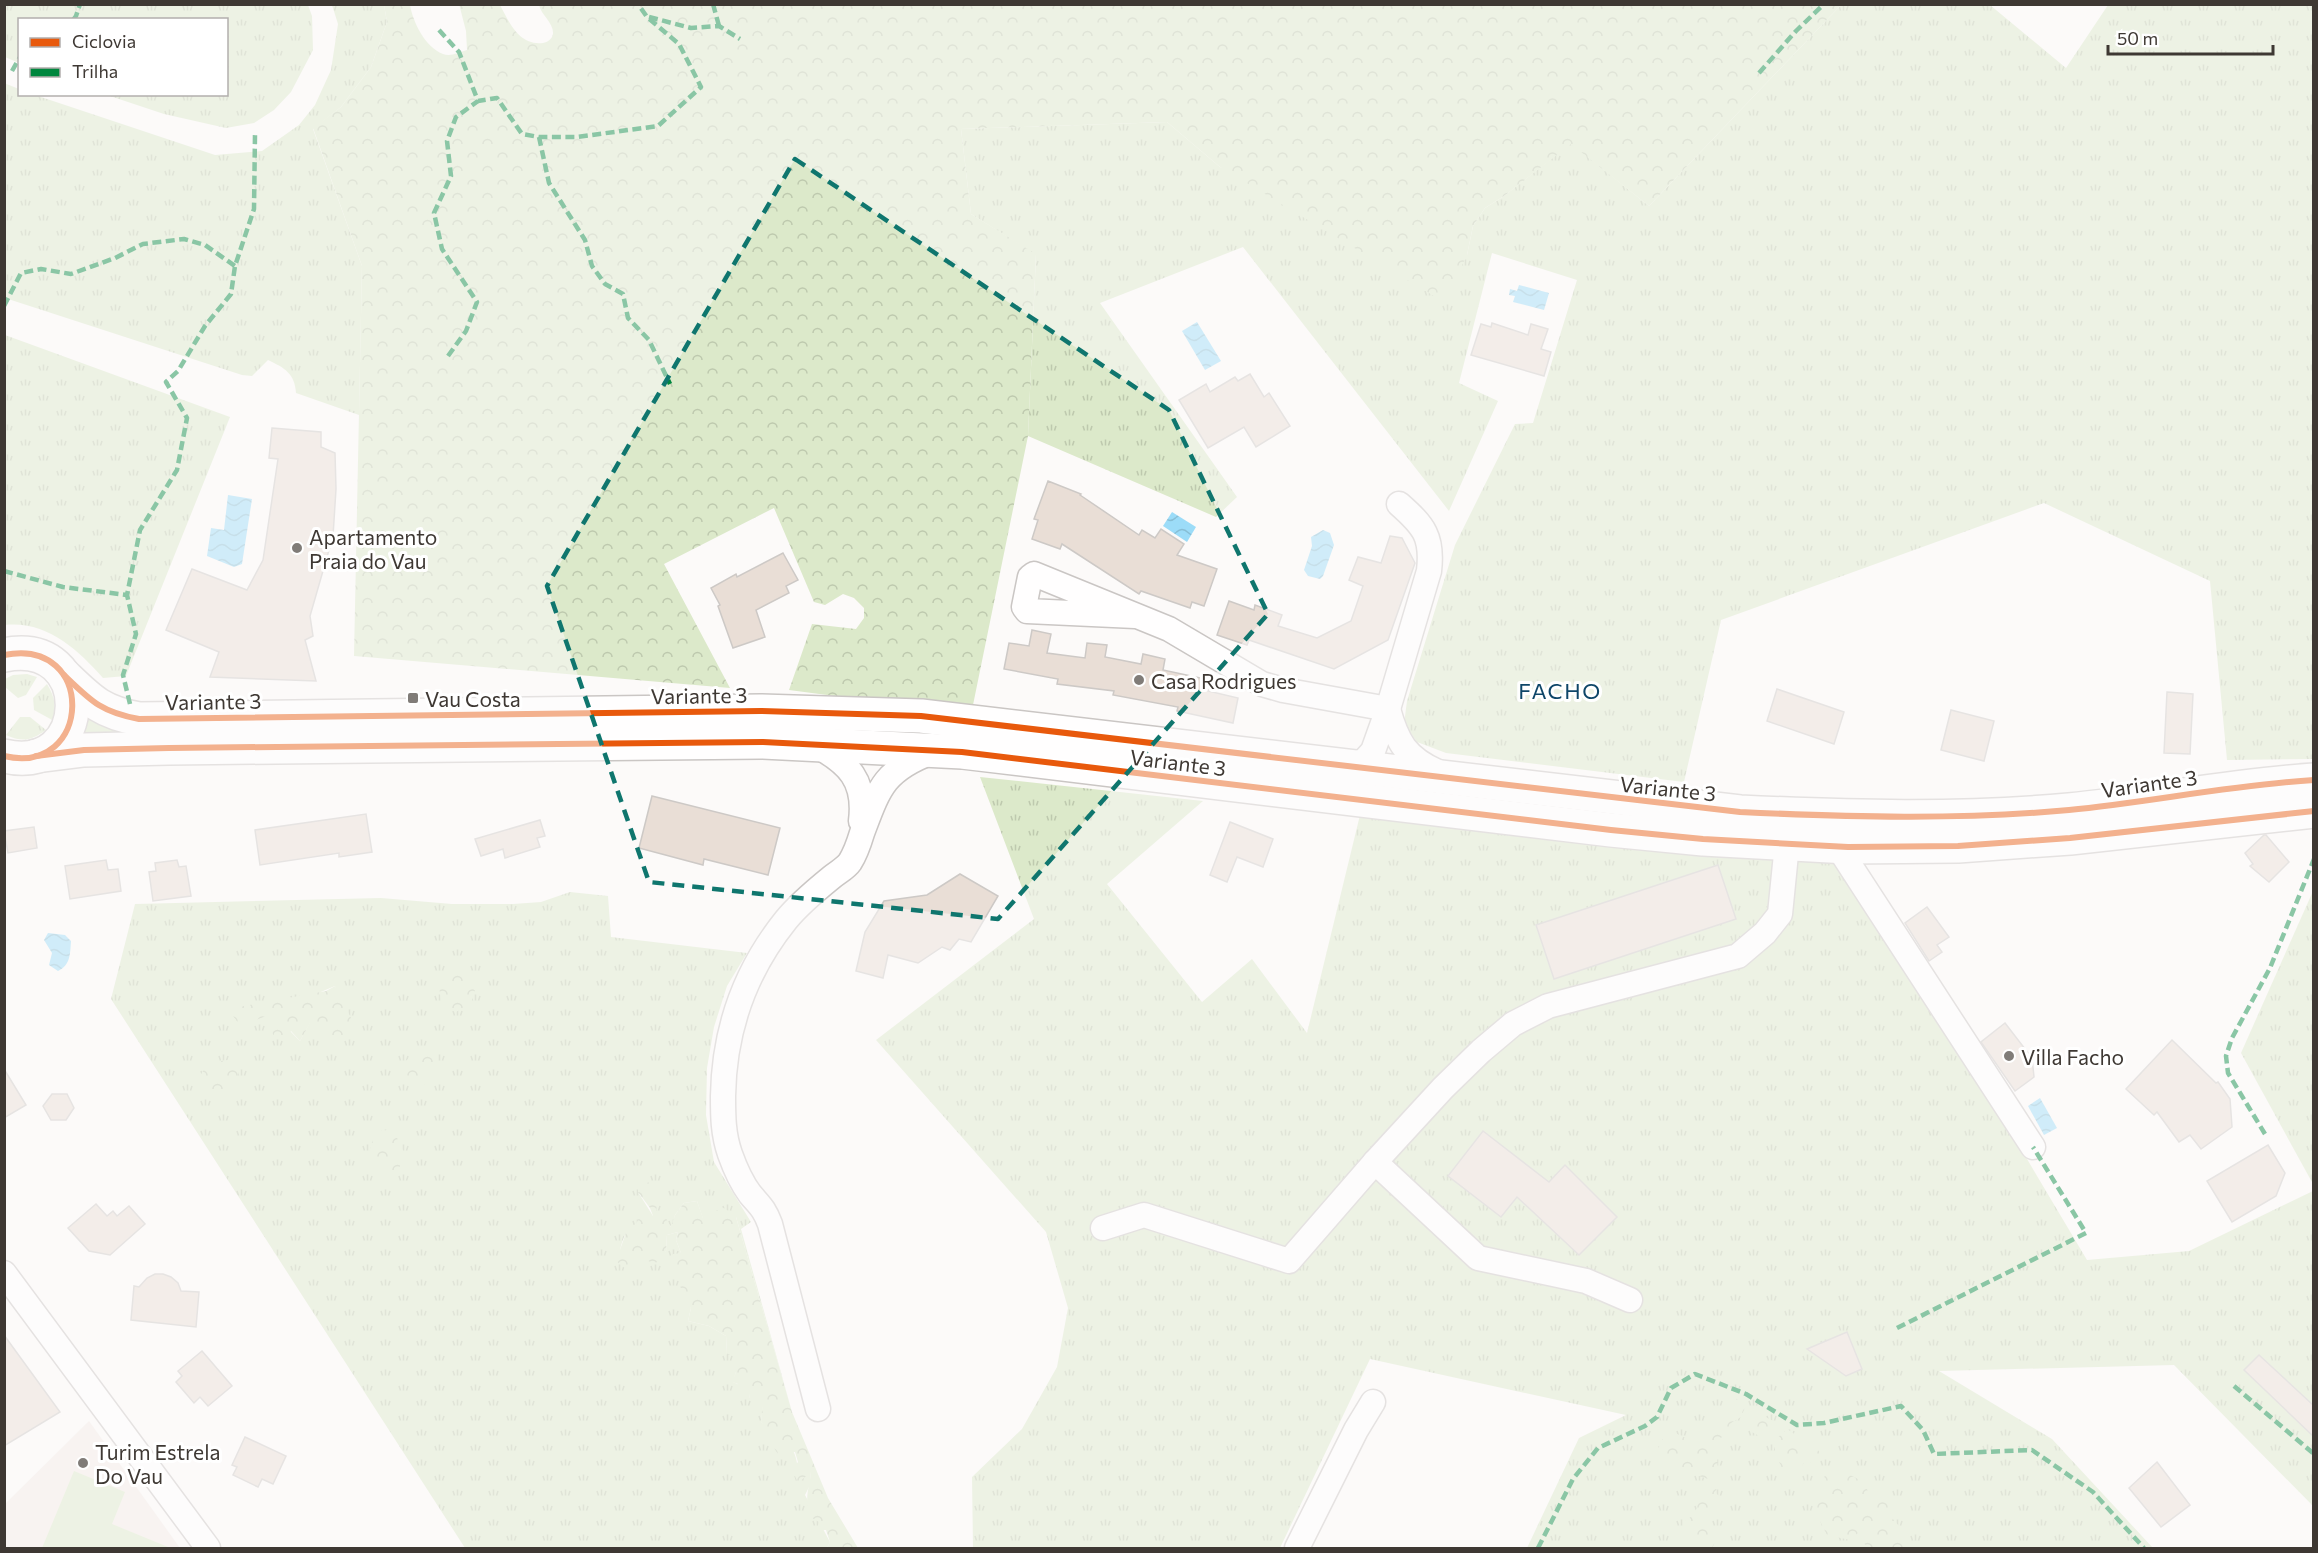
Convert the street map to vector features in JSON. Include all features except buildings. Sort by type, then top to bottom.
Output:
[{"type":"main road","name":"Variante 3","points":[[8,653],[27,652],[48,660],[90,700],[115,714],[139,719],[761,711],[921,716],[1740,812],[1820,816],[1932,816],[2070,810],[2313,780]]},
{"type":"main road","points":[[18,761],[56,746],[69,728],[73,695],[64,675]]},
{"type":"main road","name":"Variante 3","points":[[18,761],[84,750],[168,748],[763,742],[813,744],[962,752],[1611,830],[1703,839],[1838,847],[1958,846],[2070,838],[2313,810]]},
{"type":"street","points":[[1346,767],[1364,761],[1373,752],[1429,571],[1431,550],[1425,534],[1414,517],[1399,504]]},
{"type":"street","points":[[1135,616],[1169,628],[1262,684],[1388,709]]},
{"type":"street","points":[[1388,709],[1394,732],[1408,755],[1422,765],[1455,779]]},
{"type":"street","points":[[813,744],[835,756],[847,766],[856,780],[861,793],[862,814],[857,846]]},
{"type":"street","points":[[818,1409],[770,1224],[764,1208],[750,1194],[738,1174],[729,1152],[723,1128],[724,1064],[734,1020],[747,979],[765,949],[787,919],[849,864],[876,795],[887,780],[912,760],[937,751]]},
{"type":"street","points":[[1103,1228],[1144,1215],[1289,1261],[1375,1162],[1451,1081],[1513,1024],[1548,1006],[1738,956],[1765,933],[1780,914],[1787,844]]},
{"type":"street","points":[[1838,847],[2033,1147]]},
{"type":"street","points":[[1375,1162],[1478,1258],[1586,1281],[1630,1300]]},
{"type":"street","points":[[4,1273],[208,1548]]},
{"type":"street","points":[[1297,1548],[1356,1430],[1373,1402]]},
{"type":"highlighted area","points":[[795,159],[1169,410],[1268,614],[998,919],[649,882],[547,586]]},
{"type":"shaded area","name":"Turim Estrela Do Vau","points":[[89,1421],[180,1548],[5,1548],[5,1504]]},
{"type":"green space","points":[[459,4],[500,5],[516,32],[527,41],[535,43],[548,41],[553,34],[550,23],[539,5],[1841,5],[1649,206],[1571,144],[1485,208],[1473,226],[1467,255],[1444,302],[1220,167],[1167,122],[961,129],[971,214],[1036,254],[1028,436],[973,705],[850,698],[789,690],[812,624],[856,629],[864,618],[864,608],[854,598],[843,594],[825,605],[814,602],[774,508],[664,564],[730,688],[354,656],[362,266],[313,128],[341,107],[371,67],[387,22],[384,5],[410,5],[417,26],[425,40],[437,51],[449,55],[467,50],[466,31]]},
{"type":"green space","points":[[4,5],[308,5],[312,16],[313,50],[291,92],[274,110],[254,123],[226,128],[164,114],[110,96],[228,96],[228,18],[18,18],[18,63],[5,57]]},
{"type":"green space","points":[[332,5],[384,5],[387,22],[371,67],[341,107],[313,129],[362,266],[359,415],[296,393],[294,381],[288,372],[268,360],[252,376],[242,375],[5,298],[4,83],[18,89],[18,96],[38,96],[215,155],[262,151],[299,125],[315,105],[331,70],[338,24]]},
{"type":"green space","points":[[1841,5],[1990,5],[2066,68],[2108,5],[2313,5],[2313,759],[2227,760],[2210,581],[2044,503],[1721,620],[1684,782],[1446,753],[1417,742],[1404,724],[1407,701],[1455,545],[1515,424],[1533,423],[1577,280],[1492,253],[1459,383],[1498,401],[1449,511],[1243,247],[1100,303],[1237,497],[1216,517],[1028,436],[1036,255],[971,214],[961,129],[1167,122],[1220,167],[1467,255],[1473,226],[1485,208],[1504,196],[1571,143],[1649,206]]},
{"type":"green space","points":[[5,335],[230,417],[126,676],[103,678],[72,647],[48,632],[20,625],[5,625]]},
{"type":"green space","points":[[27,674],[37,677],[26,695],[18,698],[5,687],[5,679],[13,675]]},
{"type":"green space","points":[[47,684],[54,702],[54,721],[34,710],[33,698]]},
{"type":"green space","points":[[89,710],[139,731],[82,740]]},
{"type":"green space","points":[[20,717],[30,717],[46,730],[27,739],[17,739],[6,735]]},
{"type":"green space","points":[[980,777],[1203,801],[1107,884],[1202,1002],[1252,959],[1307,1033],[1360,815],[1850,861],[2087,1260],[2189,1251],[2313,1191],[2313,1506],[2174,1365],[1939,1371],[2052,1439],[2153,1548],[1527,1548],[1579,1438],[1626,1415],[1370,1359],[1280,1548],[973,1548],[972,1477],[1022,1429],[1057,1367],[1068,1308],[1046,1232],[876,1040],[1034,919]]},
{"type":"green space","points":[[2313,891],[2313,1184],[2241,1053]]},
{"type":"green space","points":[[570,892],[608,896],[611,937],[747,953],[727,986],[714,1027],[707,1068],[706,1115],[714,1162],[751,1222],[741,1229],[792,1412],[736,1217],[703,1219],[697,1201],[684,1203],[675,1215],[672,1228],[638,1192],[653,1216],[630,1228],[624,1237],[620,1251],[629,1262],[646,1259],[666,1251],[667,1235],[678,1232],[676,1240],[681,1253],[685,1294],[691,1308],[688,1321],[709,1326],[726,1336],[727,1354],[735,1352],[736,1372],[733,1382],[751,1390],[749,1398],[764,1398],[761,1422],[785,1441],[794,1452],[798,1482],[811,1471],[810,1485],[805,1495],[830,1542],[827,1548],[465,1548],[111,999],[135,904],[381,898],[452,904],[541,902]],"holes":[[[335,986],[342,1039],[325,1039],[325,1032],[310,1022],[300,1041],[274,1015],[266,1015]]]},
{"type":"green space","points":[[448,973],[467,977],[475,991],[471,1003],[456,1012],[442,1007],[439,986]]},
{"type":"green space","points":[[335,986],[355,1026],[342,1040],[324,1039],[325,1032],[318,1033],[310,1023],[300,1041],[291,1031],[287,1036],[274,1036],[270,1028],[273,1015],[241,1027],[228,1009],[326,991]]},
{"type":"green space","points":[[416,1051],[438,1052],[438,1072],[424,1085],[406,1075],[406,1061]]},
{"type":"green space","points":[[228,1060],[239,1070],[235,1093],[217,1107],[212,1099],[203,1096],[195,1084],[208,1063]]},
{"type":"green space","points":[[393,1129],[404,1153],[398,1173],[384,1172],[371,1163],[370,1149],[375,1132]]},
{"type":"green space","points":[[652,1182],[660,1192],[656,1210],[664,1215],[671,1227],[675,1215],[684,1203],[697,1201],[703,1218],[711,1212],[724,1208],[736,1217],[792,1412],[828,1498],[858,1548],[827,1548],[830,1542],[826,1530],[817,1530],[819,1522],[812,1518],[808,1505],[807,1495],[811,1472],[798,1483],[792,1469],[798,1462],[795,1452],[778,1454],[766,1436],[767,1430],[761,1422],[763,1399],[759,1401],[749,1399],[750,1390],[734,1390],[738,1384],[732,1382],[736,1372],[730,1367],[735,1353],[727,1355],[726,1336],[709,1326],[688,1321],[691,1308],[682,1300],[685,1294],[679,1285],[683,1273],[673,1270],[668,1259],[673,1254],[681,1253],[676,1240],[678,1232],[667,1235],[666,1251],[655,1264],[646,1260],[638,1266],[629,1262],[626,1269],[616,1261],[628,1227],[636,1224],[640,1216],[653,1216],[638,1192],[639,1184]]},
{"type":"green space","points":[[1735,1398],[1746,1405],[1741,1417],[1731,1423],[1738,1436],[1725,1430],[1724,1436],[1712,1443],[1718,1462],[1711,1480],[1693,1474],[1689,1479],[1677,1472],[1675,1462],[1668,1463],[1666,1457],[1658,1451],[1660,1443],[1669,1430],[1694,1442],[1709,1434]]},
{"type":"green space","points":[[1755,1411],[1795,1435],[1798,1447],[1803,1441],[1812,1441],[1820,1453],[1815,1465],[1806,1460],[1801,1467],[1805,1474],[1785,1475],[1775,1453],[1775,1440],[1785,1431],[1777,1429],[1761,1437],[1750,1431],[1749,1419]]},
{"type":"green space","points":[[1834,1467],[1860,1480],[1872,1496],[1892,1502],[1892,1518],[1906,1534],[1914,1548],[1867,1548],[1858,1533],[1850,1540],[1827,1535],[1815,1511],[1816,1485]]},
{"type":"green space","points":[[74,1471],[125,1492],[112,1524],[168,1548],[42,1548]]},
{"type":"green space","points":[[1718,1486],[1715,1492],[1720,1497],[1718,1507],[1705,1518],[1711,1523],[1711,1530],[1718,1537],[1712,1548],[1698,1548],[1698,1544],[1681,1534],[1684,1522],[1697,1508],[1696,1498],[1702,1489]]},
{"type":"water","points":[[1519,285],[1549,293],[1544,310],[1513,302],[1515,296],[1509,295],[1510,289],[1517,291]]},
{"type":"water","points":[[1197,322],[1221,361],[1205,370],[1182,331]]},
{"type":"water","points":[[228,495],[252,499],[242,564],[234,567],[207,556],[211,528],[224,530]]},
{"type":"water","points":[[1172,512],[1196,527],[1187,542],[1163,526]]},
{"type":"water","points":[[1323,530],[1330,533],[1334,545],[1320,579],[1308,576],[1304,570],[1312,546],[1311,537]]},
{"type":"water","points":[[48,933],[65,935],[71,941],[68,962],[58,971],[49,965],[52,953],[44,940]]},
{"type":"water","points":[[2040,1098],[2057,1128],[2044,1135],[2028,1106]]},
{"type":"marked path","points":[[74,18],[80,4]]},
{"type":"marked path","points":[[439,30],[459,52],[478,101],[497,98],[522,134],[539,137],[577,137],[658,126],[701,87],[679,44],[647,17],[638,4]]},
{"type":"marked path","points":[[713,4],[719,26]]},
{"type":"marked path","points":[[1759,73],[1796,31],[1824,4]]},
{"type":"marked path","points":[[649,17],[691,28],[719,26],[740,39]]},
{"type":"marked path","points":[[12,71],[18,60]]},
{"type":"marked path","points":[[448,356],[466,331],[477,302],[442,249],[434,213],[451,176],[447,141],[456,117],[478,101]]},
{"type":"marked path","points":[[130,704],[123,675],[136,634],[127,595],[140,530],[177,470],[187,418],[166,382],[178,371],[205,326],[231,294],[235,266],[254,209],[255,134]]},
{"type":"marked path","points":[[539,137],[549,183],[585,240],[592,266],[605,284],[623,294],[628,318],[649,340],[670,384]]},
{"type":"marked path","points":[[4,306],[21,273],[41,269],[71,274],[115,258],[143,244],[184,239],[205,245],[235,266]]},
{"type":"marked path","points":[[4,571],[63,587],[127,595]]},
{"type":"marked path","points":[[2265,1134],[2228,1073],[2226,1056],[2232,1038],[2270,968],[2314,859]]},
{"type":"marked path","points":[[1897,1328],[2086,1233],[2033,1147]]},
{"type":"marked path","points":[[1538,1548],[1573,1479],[1598,1448],[1645,1426],[1657,1417],[1671,1388],[1695,1374],[1746,1394],[1797,1425],[1824,1423],[1901,1406],[1923,1430],[1934,1454],[2032,1450],[2093,1492],[2144,1548]]},
{"type":"marked path","points":[[2234,1386],[2314,1454]]},
{"type":"cycle path","points":[[4,655],[34,655],[56,666],[68,684],[72,706],[68,728],[55,746],[33,757],[4,756]]},
{"type":"cycle path","points":[[64,675],[97,704],[115,713],[139,719],[761,711],[921,716],[1740,812],[1904,817],[2028,813],[2100,807],[2252,786],[2314,780]]},
{"type":"cycle path","points":[[36,756],[84,750],[169,748],[763,742],[962,752],[1611,830],[1703,839],[1848,847],[1958,846],[2070,838],[2314,811]]},
{"type":"place","name":"Apartamento Praia do Vau","points":[[297,548]]},
{"type":"place","name":"Casa Rodrigues","points":[[1139,680]]},
{"type":"place","name":"Vau Costa","points":[[413,698]]},
{"type":"place","name":"Villa Facho","points":[[2009,1056]]},
{"type":"place","name":"Turim Estrela Do Vau","points":[[83,1463]]},
{"type":"district","name":"FACHO","points":[[1560,690]]}]
